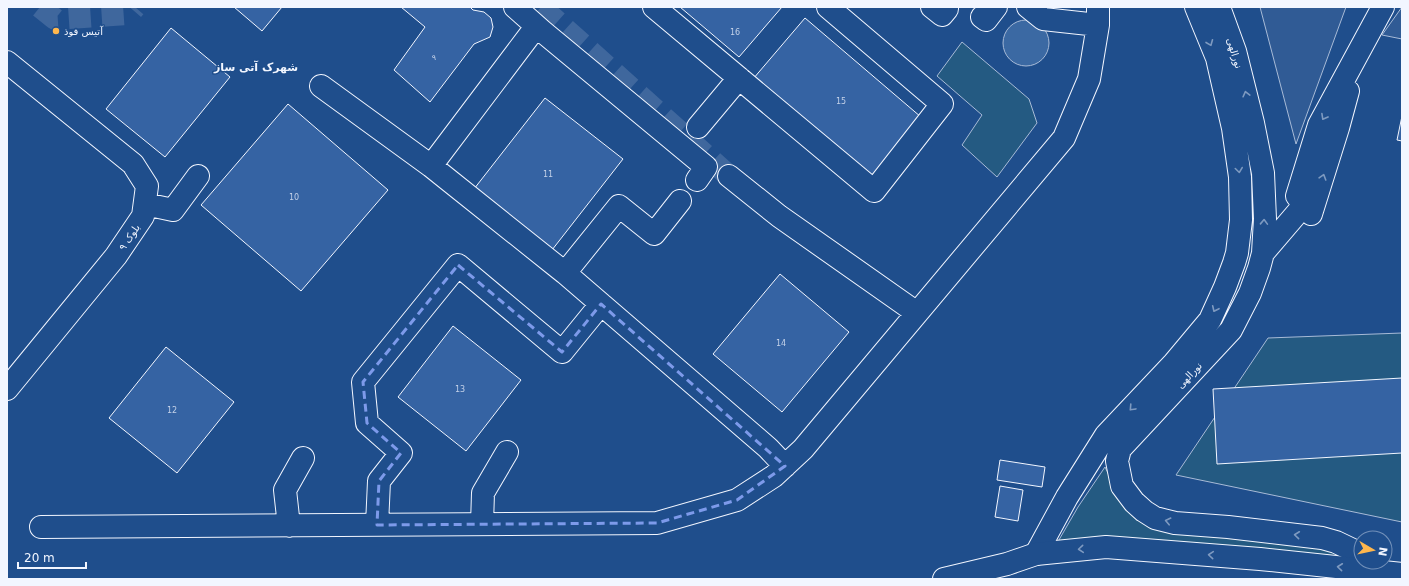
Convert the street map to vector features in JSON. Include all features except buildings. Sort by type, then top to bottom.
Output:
[{"type":"main road","points":[[515,7],[706,167],[697,180]]},
{"type":"main road","points":[[654,7],[874,191],[942,104],[828,7]]},
{"type":"main road","points":[[41,527],[657,523],[737,500],[774,476],[803,449],[1064,138],[1090,79],[1098,16],[1043,19],[1028,7]]},
{"type":"main road","name":"نورالهی","points":[[1036,554],[1067,497],[1106,435],[1174,363],[1210,320],[1225,287],[1237,253],[1241,220],[1240,177],[1233,128],[1217,58],[1196,7]]},
{"type":"main road","name":"نورالهی","points":[[1219,7],[1236,51],[1263,173],[1265,219],[1263,253],[1250,293],[1230,330],[1120,448],[1117,461],[1122,486],[1134,502],[1155,518],[1175,523],[1228,527],[1322,538],[1336,542],[1353,550]]},
{"type":"main road","points":[[1263,253],[1304,205],[1297,196],[1319,125],[1384,7]]},
{"type":"main road","points":[[431,166],[532,32]]},
{"type":"main road","name":"بلوک ۹","points":[[7,62],[133,164],[147,186],[143,216],[116,256],[7,389]]},
{"type":"main road","points":[[698,126],[739,78]]},
{"type":"main road","points":[[322,86],[431,166],[565,273],[768,448],[785,466]]},
{"type":"main road","points":[[145,204],[173,210],[198,176]]},
{"type":"main road","points":[[730,176],[779,216],[917,313]]},
{"type":"main road","points":[[565,273],[619,206],[654,234],[680,201]]},
{"type":"main road","points":[[377,525],[379,481],[401,453],[367,422],[363,382],[458,265],[562,352],[601,304]]},
{"type":"main road","points":[[1225,287],[1250,293]]},
{"type":"main road","points":[[482,524],[484,493],[507,452]]},
{"type":"main road","points":[[289,526],[285,490],[303,458]]},
{"type":"main road","points":[[944,579],[1007,564],[1036,554],[1106,547],[1353,567]]},
{"type":"highlighted area","points":[[458,265],[562,352],[601,304],[785,466],[737,500],[657,523],[377,525],[379,481],[401,453],[367,423],[363,382]]},
{"type":"shaded area","points":[[1260,7],[1346,7],[1296,144]]},
{"type":"shaded area","points":[[1402,7],[1402,39],[1382,35]]},
{"type":"shaded area","points":[[1022,20],[1030,20],[1039,24],[1045,30],[1049,43],[1045,56],[1039,62],[1030,66],[1022,66],[1013,62],[1007,56],[1003,47],[1003,39],[1007,30],[1013,24]]},
{"type":"shaded area","points":[[962,42],[1029,99],[1037,123],[997,177],[962,145],[982,115],[937,76]]},
{"type":"shaded area","points":[[1402,333],[1402,522],[1176,475],[1268,338]]},
{"type":"shaded area","points":[[1105,467],[1119,496],[1127,507],[1310,543],[1353,557],[1353,560],[1056,545],[1078,507]]},
{"type":"tunnel","points":[[40,7],[55,19],[129,14],[135,7]]},
{"type":"tunnel","points":[[541,7],[729,176]]},
{"type":"place","name":"آتیس فوذ","points":[[56,31]]},
{"type":"district","name":"شهرک آتی ساز","points":[[256,67]]}]
